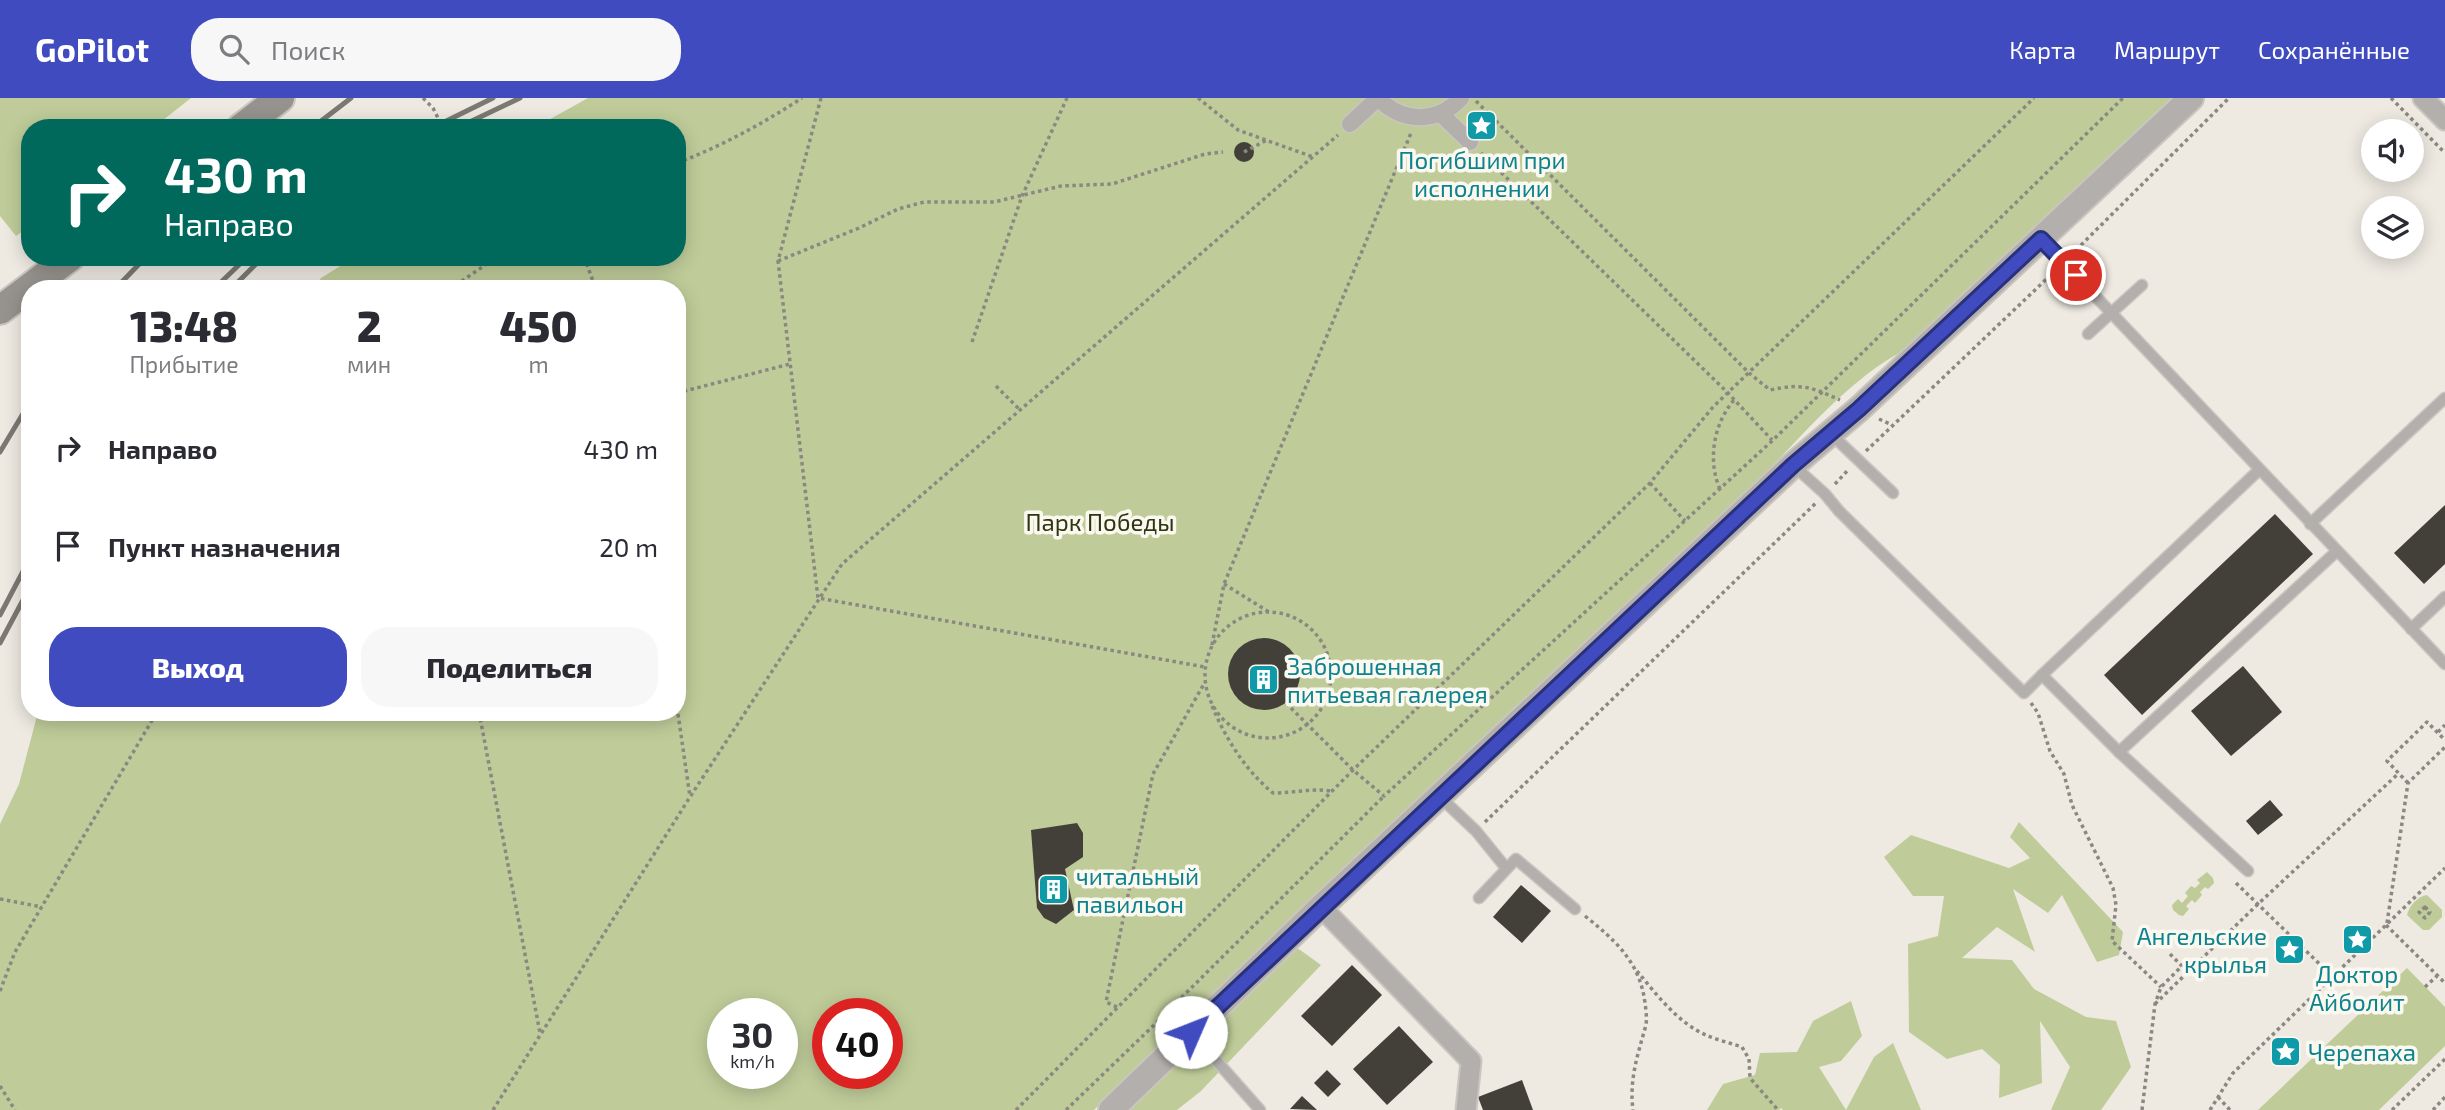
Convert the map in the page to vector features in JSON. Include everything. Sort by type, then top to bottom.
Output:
[{"type":"main road","points":[[253,119],[280,98]]},
{"type":"main road","points":[[40,280],[58,266]]},
{"type":"main road","points":[[0,310],[21,294]]},
{"type":"street","points":[[1350,124],[1378,98],[1395,112],[1417,118],[1441,114],[1461,98]]},
{"type":"street","points":[[1111,1110],[1321,907],[1793,465],[1859,409],[2191,98]]},
{"type":"street","points":[[2423,98],[2445,120]]},
{"type":"street","points":[[1441,114],[1470,142]]},
{"type":"street","points":[[1321,907],[1471,1061],[1466,1110]]},
{"type":"lane","points":[[2041,239],[2445,664]]},
{"type":"lane","points":[[2088,334],[2142,285]]},
{"type":"lane","points":[[2310,524],[2445,398]]},
{"type":"lane","points":[[1829,432],[1893,493]]},
{"type":"lane","points":[[1793,465],[2024,693],[2259,470]]},
{"type":"lane","points":[[2119,752],[2337,551]]},
{"type":"lane","points":[[2411,629],[2445,597]]},
{"type":"lane","points":[[2042,675],[2119,752],[2248,871]]},
{"type":"lane","points":[[1440,797],[1476,831],[1506,868]]},
{"type":"lane","points":[[1479,898],[1516,859],[1575,909]]},
{"type":"lane","points":[[1191,1032],[1260,1110]]},
{"type":"path","points":[[423,98],[433,108],[438,119]]},
{"type":"path","points":[[686,160],[712,150],[764,123],[802,98]]},
{"type":"path","points":[[818,598],[778,261],[821,98]]},
{"type":"path","points":[[972,342],[1022,196],[1068,98]]},
{"type":"path","points":[[1198,98],[1238,130],[1312,157]]},
{"type":"path","points":[[1472,98],[1749,373],[1770,390],[1806,386],[1823,393]]},
{"type":"path","points":[[1016,1110],[1353,770],[1650,483],[1713,407],[2034,98]]},
{"type":"path","points":[[1066,1110],[1384,796],[1823,393],[2123,98]]},
{"type":"path","points":[[2391,98],[2445,153]]},
{"type":"path","points":[[1332,791],[1311,788],[1294,793],[1273,793],[1255,778],[1223,733],[1208,697],[1205,667],[1224,584],[1417,118]]},
{"type":"path","points":[[493,1110],[690,797],[842,564],[1350,124]]},
{"type":"path","points":[[1244,152],[1267,140]]},
{"type":"path","points":[[1470,142],[1728,393],[1772,441]]},
{"type":"path","points":[[778,261],[898,209],[924,202],[994,202],[1061,186],[1112,184],[1205,154],[1223,152]]},
{"type":"path","points":[[463,280],[484,266]]},
{"type":"path","points":[[686,391],[790,365]]},
{"type":"path","points":[[996,386],[1019,410]]},
{"type":"path","points":[[1720,489],[1716,482],[1716,428],[1723,412],[1734,400]]},
{"type":"path","points":[[1650,483],[1685,522]]},
{"type":"path","points":[[1208,697],[1225,722],[1250,736],[1280,737],[1307,725],[1322,709],[1330,688],[1331,666],[1324,646],[1310,628],[1291,617],[1269,612],[1224,584]]},
{"type":"path","points":[[818,598],[1205,667]]},
{"type":"path","points":[[1212,645],[1227,627],[1247,616],[1269,612]]},
{"type":"path","points":[[1117,1007],[1106,1002],[1153,774],[1205,682]]},
{"type":"path","points":[[2024,693],[2038,713],[2050,751],[2064,774],[2072,805],[2113,888],[2116,905],[2112,941],[2161,987]]},
{"type":"path","points":[[1286,703],[1353,770],[1384,796]]},
{"type":"path","points":[[0,991],[15,952],[152,721]]},
{"type":"path","points":[[482,721],[540,1035]]},
{"type":"path","points":[[679,721],[690,797]]},
{"type":"path","points":[[2408,783],[2387,761],[2427,722],[2445,740]]},
{"type":"path","points":[[2438,732],[2445,725]]},
{"type":"path","points":[[2386,925],[2408,783],[2445,747]]},
{"type":"path","points":[[2155,1004],[2258,904],[2399,774]]},
{"type":"path","points":[[2210,1110],[2233,1073],[2445,868]]},
{"type":"path","points":[[2236,883],[2333,977]]},
{"type":"path","points":[[0,899],[42,906]]},
{"type":"path","points":[[1575,909],[1614,939],[1659,998],[1683,1019],[1704,1034],[1742,1047],[1749,1059],[1750,1078],[1778,1110]]},
{"type":"path","points":[[2386,925],[2445,983]]},
{"type":"path","points":[[2359,941],[2364,946]]},
{"type":"path","points":[[2142,1110],[2155,1004],[2161,987],[2182,966],[2169,953]]},
{"type":"path","points":[[1633,1110],[1632,1077],[1647,1021],[1643,990],[1635,968]]},
{"type":"path","points":[[2426,987],[2437,976]]},
{"type":"path","points":[[2392,1110],[2445,1059]]},
{"type":"path","points":[[0,1086],[15,1110]]},
{"type":"path","points":[[2218,1097],[2230,1110]]},
{"type":"path","points":[[2433,1110],[2445,1097]]},
{"type":"green space","points":[[0,98],[191,98],[164,119],[21,119],[21,232],[16,236],[0,216]]},
{"type":"green space","name":"Парк Победы","points":[[588,98],[2171,98],[1912,347],[1871,372],[1831,406],[1760,479],[1179,1026],[1094,1110],[0,1110],[0,824],[19,784],[36,721],[686,721],[686,280],[320,280],[340,266],[686,266],[686,119],[550,119]]},
{"type":"green space","points":[[2019,822],[2123,932],[2119,955],[2097,962],[2062,895],[2048,913],[2013,889],[2035,952],[1997,927],[1962,958],[2012,960],[2034,989],[2086,1017],[2116,1021],[2131,1067],[2101,1110],[2051,1110],[2070,1067],[2040,1021],[2042,1083],[1999,1098],[2000,1065],[1982,1049],[1947,1059],[1909,1032],[1908,944],[1938,936],[1944,896],[1913,896],[1884,857],[1911,835],[2009,868],[2030,858],[2010,837]]},
{"type":"green space","points":[[2207,872],[2214,883],[2200,892],[2202,895],[2195,903],[2192,900],[2186,906],[2189,909],[2183,916],[2179,915],[2172,905],[2178,899],[2182,903],[2188,896],[2185,893],[2191,886],[2195,888],[2200,883],[2197,880]]},
{"type":"green space","points":[[2427,895],[2442,910],[2442,917],[2429,930],[2423,930],[2407,915],[2414,902]]},
{"type":"green space","points":[[1296,947],[1321,965],[1201,1091],[1177,1110],[1130,1110]]},
{"type":"green space","points":[[2407,968],[2445,1007],[2445,1046],[2379,1110],[2258,1110]]},
{"type":"green space","points":[[1851,1001],[1862,1036],[1841,1061],[1819,1067],[1846,1110],[1707,1110],[1723,1084],[1755,1075],[1760,1053],[1797,1052],[1813,1021]]},
{"type":"green space","points":[[1893,1043],[1921,1110],[1846,1110],[1874,1057]]},
{"type":"building","points":[[1244,142],[1251,145],[1254,152],[1251,159],[1244,162],[1237,159],[1234,152],[1237,145]]},
{"type":"building","points":[[2445,505],[2445,564],[2424,584],[2394,553]]},
{"type":"building","points":[[2275,514],[2313,554],[2142,715],[2104,675]]},
{"type":"building","name":"Заброшенная питьевая галерея","points":[[1264,638],[1284,644],[1294,654],[1300,674],[1294,694],[1284,704],[1264,710],[1244,704],[1234,694],[1228,674],[1234,654],[1244,644]]},
{"type":"building","points":[[2243,666],[2282,712],[2231,756],[2191,711]]},
{"type":"building","points":[[2270,800],[2283,815],[2258,835],[2246,821]]},
{"type":"building","name":"читальный павильон","points":[[1077,823],[1083,833],[1083,857],[1065,869],[1074,910],[1056,924],[1044,918],[1037,908],[1031,830]]},
{"type":"building","points":[[1521,885],[1551,911],[1522,943],[1493,917]]},
{"type":"building","points":[[1352,965],[1382,995],[1332,1046],[1301,1016]]},
{"type":"building","points":[[1399,1026],[1433,1062],[1387,1105],[1353,1069]]},
{"type":"building","points":[[1327,1070],[1341,1084],[1328,1097],[1314,1083]]},
{"type":"building","points":[[1522,1080],[1533,1110],[1483,1110],[1478,1097]]},
{"type":"building","points":[[1302,1096],[1317,1110],[1290,1109]]},
{"type":"railway","points":[[324,119],[351,98]]},
{"type":"railway","points":[[450,119],[493,98]]},
{"type":"railway","points":[[476,119],[520,98]]},
{"type":"railway","points":[[124,280],[137,266]]},
{"type":"railway","points":[[223,280],[238,266]]},
{"type":"railway","points":[[240,280],[254,266]]},
{"type":"railway","points":[[0,452],[21,417]]},
{"type":"railway","points":[[0,615],[21,575]]},
{"type":"railway","points":[[0,643],[21,604]]},
{"type":"place","name":"Погибшим при исполнении","points":[[1482,125]]},
{"type":"place","name":"Заброшенная питьевая галерея","points":[[1264,679]]},
{"type":"place","name":"читальный павильон","points":[[1053,889]]},
{"type":"place","name":"Доктор Айболит","points":[[2357,939]]},
{"type":"place","name":"Ангельские крылья","points":[[2290,949]]},
{"type":"place","name":"Черепаха","points":[[2285,1051]]},
{"type":"route","points":[[1191,1032],[1793,465],[1859,409],[2041,239],[2076,275]]}]
